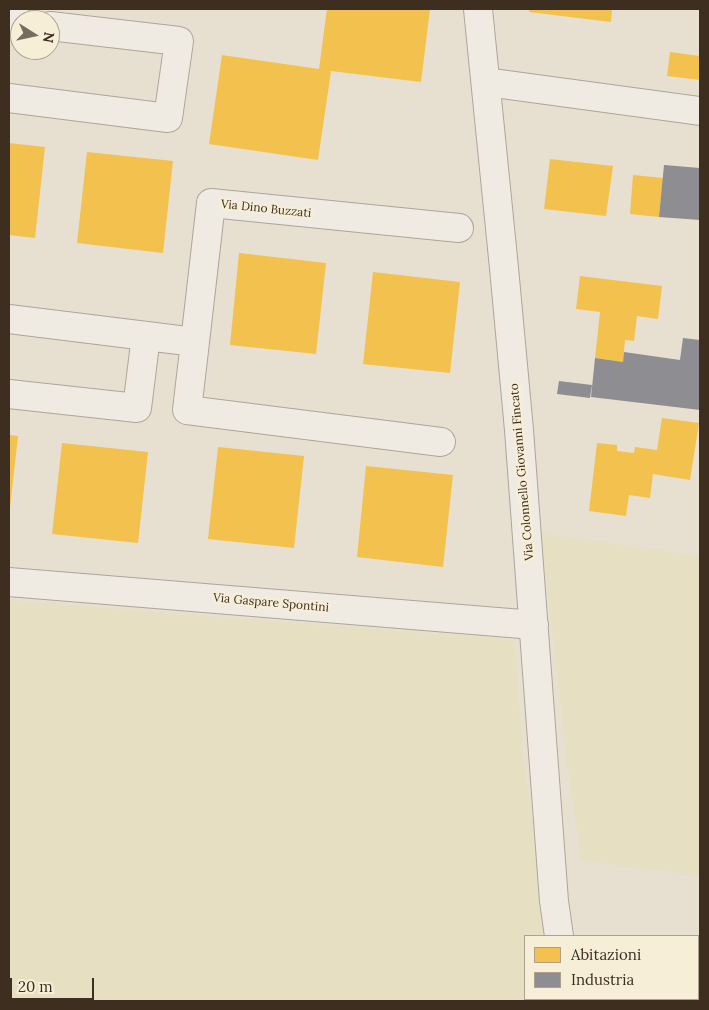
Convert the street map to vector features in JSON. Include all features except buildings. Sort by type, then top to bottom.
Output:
[{"type":"street","name":"Via Colonnello Giovanni Fincato","points":[[478,9],[519,430],[558,935]]},
{"type":"street","points":[[9,98],[168,118],[178,41],[60,27]]},
{"type":"street","points":[[486,82],[700,111]]},
{"type":"street","name":"Via Dino Buzzati","points":[[441,442],[187,410],[211,204],[459,228]]},
{"type":"street","points":[[9,319],[195,342]]},
{"type":"street","points":[[9,394],[137,408],[146,336]]},
{"type":"street","name":"Via Gaspare Spontini","points":[[9,582],[534,625]]},
{"type":"shaded area","points":[[541,534],[700,556],[700,876],[581,860],[565,749]]},
{"type":"shaded area","points":[[9,600],[514,640],[523,754],[549,935],[524,935],[524,1000],[558,1001],[9,1001]]}]
